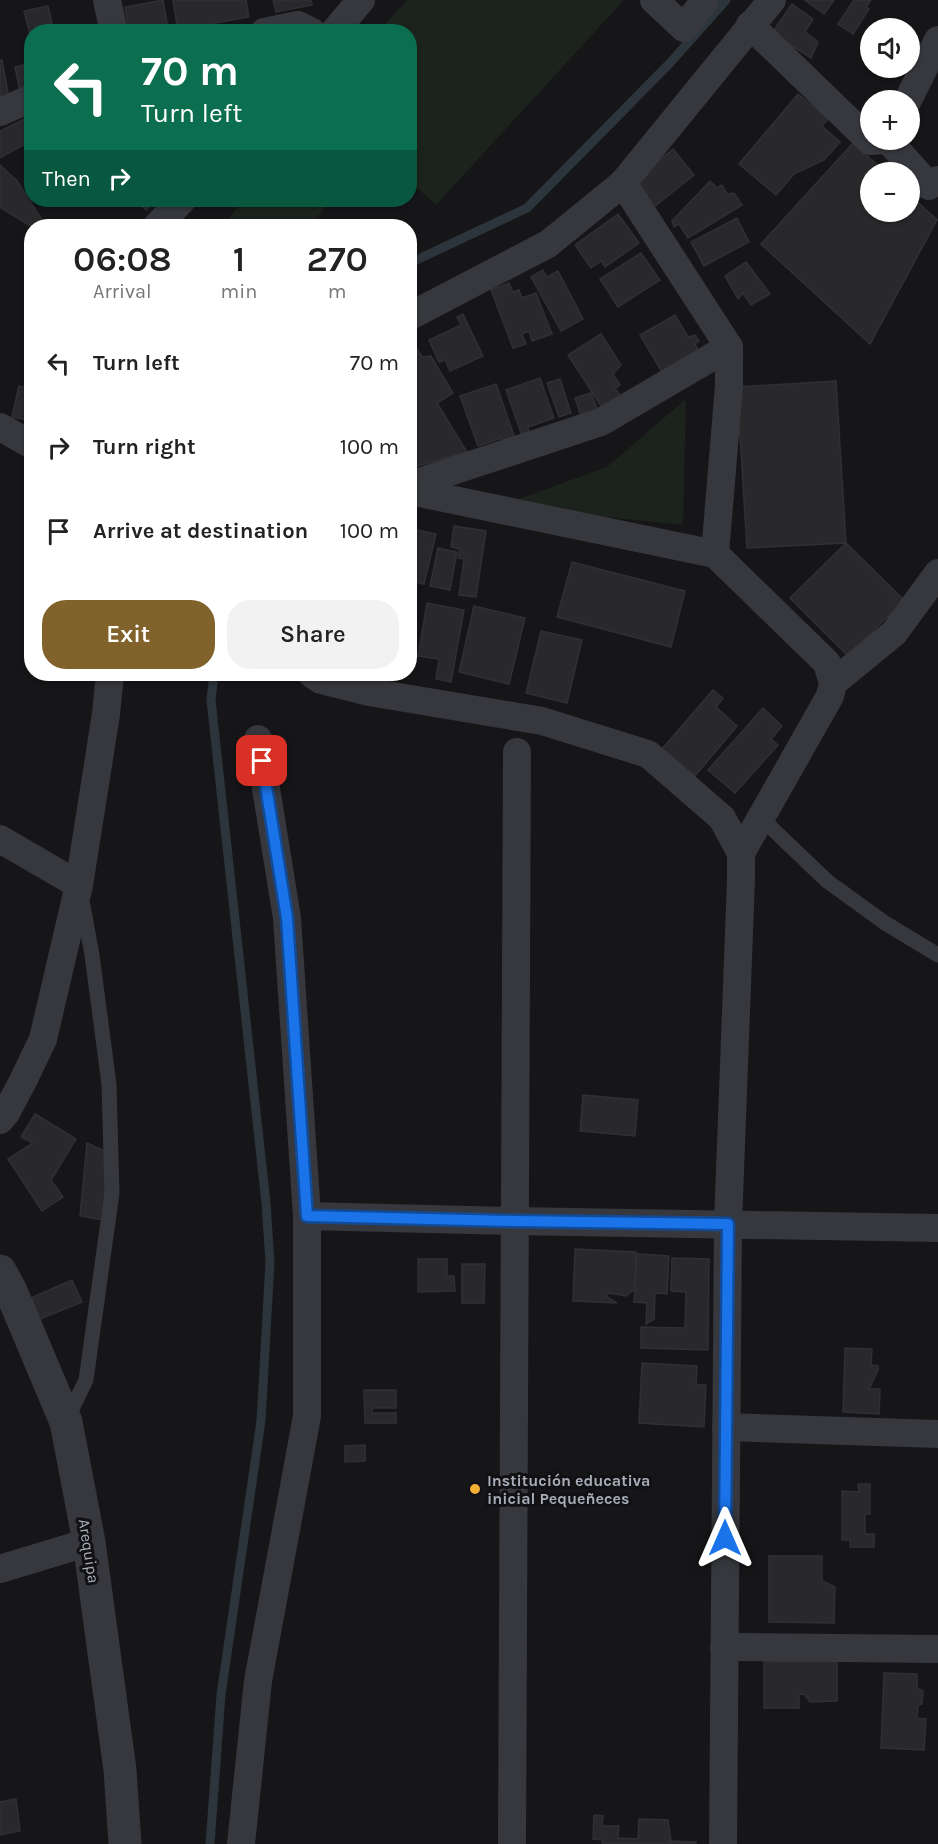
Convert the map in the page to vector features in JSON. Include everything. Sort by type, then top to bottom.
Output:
[{"type":"street","points":[[107,0],[112,24]]},
{"type":"street","points":[[341,24],[361,0]]},
{"type":"street","points":[[654,0],[684,28],[705,0]]},
{"type":"street","points":[[417,312],[548,244],[623,183],[772,0]]},
{"type":"street","points":[[750,25],[860,131]]},
{"type":"street","points":[[913,90],[938,40]]},
{"type":"street","points":[[0,112],[24,102]]},
{"type":"street","points":[[897,150],[928,186],[938,180]]},
{"type":"street","points":[[623,183],[729,347],[729,386],[716,554]]},
{"type":"street","points":[[164,219],[175,207]]},
{"type":"street","points":[[417,483],[601,422],[729,347]]},
{"type":"street","points":[[0,427],[24,441]]},
{"type":"street","points":[[417,492],[716,554],[827,663],[833,683],[830,696],[741,853]]},
{"type":"street","points":[[833,683],[894,633],[938,573]]},
{"type":"street","points":[[0,1120],[23,1081],[43,1039],[79,885],[109,681]]},
{"type":"street","points":[[325,681],[369,692],[542,721],[648,754],[722,818],[741,853],[728,1224],[723,1844]]},
{"type":"street","points":[[241,1844],[258,1681],[307,1416],[307,1216],[287,918],[258,739]]},
{"type":"street","points":[[512,1844],[517,752]]},
{"type":"street","points":[[0,839],[79,885]]},
{"type":"street","points":[[307,1216],[938,1228]]},
{"type":"street","name":"Arequipa","points":[[0,1271],[10,1289],[66,1422],[89,1542],[120,1770],[125,1844]]},
{"type":"street","points":[[726,1427],[938,1434]]},
{"type":"street","points":[[0,1569],[89,1542]]},
{"type":"street","points":[[724,1647],[938,1649]]},
{"type":"lane","points":[[761,818],[827,881],[885,923],[938,955]]},
{"type":"lane","points":[[66,1422],[86,1380],[112,1193],[109,1084],[92,955],[79,885]]},
{"type":"shaded area","points":[[407,0],[624,0],[436,205],[417,187],[417,24],[385,24]]},
{"type":"shaded area","points":[[238,207],[325,207],[316,219],[228,219]]},
{"type":"shaded area","points":[[686,399],[683,525],[500,506],[607,467]]},
{"type":"building","points":[[163,0],[167,24],[128,24],[125,7]]},
{"type":"building","points":[[173,0],[246,0],[249,17],[210,24],[177,24]]},
{"type":"building","points":[[273,0],[311,0],[312,5],[276,12]]},
{"type":"building","points":[[805,0],[834,0],[824,14]]},
{"type":"building","points":[[854,0],[871,0],[866,7],[869,9],[863,18],[860,18],[860,23],[853,34],[838,24]]},
{"type":"building","points":[[792,4],[813,19],[805,32],[818,42],[811,58],[772,33]]},
{"type":"building","points":[[48,6],[52,24],[27,24],[24,11]]},
{"type":"building","points":[[0,60],[2,60],[9,99],[0,101]]},
{"type":"building","points":[[24,65],[24,90],[20,91],[15,67]]},
{"type":"building","points":[[798,94],[828,119],[822,126],[840,142],[824,160],[794,174],[776,195],[739,164]]},
{"type":"building","points":[[24,119],[24,144],[0,158],[0,131]]},
{"type":"building","points":[[853,143],[874,162],[860,162],[860,222],[920,222],[920,204],[937,220],[870,344],[761,244]]},
{"type":"building","points":[[673,149],[694,175],[654,207],[636,180]]},
{"type":"building","points":[[0,165],[17,181],[24,192],[24,207],[34,207],[41,219],[24,219],[24,222],[0,207]]},
{"type":"building","points":[[710,181],[717,188],[722,185],[727,194],[734,193],[742,205],[688,238],[679,224],[674,227],[672,221]]},
{"type":"building","points":[[618,214],[639,243],[605,267],[601,261],[591,268],[575,245]]},
{"type":"building","points":[[737,218],[749,242],[704,266],[691,242]]},
{"type":"building","points":[[641,253],[660,280],[618,307],[600,279]]},
{"type":"building","points":[[746,262],[770,294],[751,305],[743,293],[738,299],[725,276]]},
{"type":"building","points":[[543,270],[547,277],[558,271],[583,319],[561,331],[531,277]]},
{"type":"building","points":[[509,283],[513,292],[519,290],[522,298],[536,293],[552,334],[532,341],[529,331],[522,334],[526,344],[513,348],[491,290]]},
{"type":"building","points":[[463,314],[483,356],[450,371],[445,360],[439,362],[429,340],[461,325],[457,317]]},
{"type":"building","points":[[675,315],[688,337],[695,335],[699,341],[695,344],[698,350],[662,372],[640,335]]},
{"type":"building","points":[[601,334],[621,365],[613,374],[620,385],[615,388],[621,397],[603,409],[568,355]]},
{"type":"building","points":[[417,349],[422,357],[431,356],[453,393],[437,403],[467,452],[417,466]]},
{"type":"building","points":[[540,378],[554,418],[528,427],[529,438],[523,439],[506,390]]},
{"type":"building","points":[[560,379],[571,413],[559,417],[547,383]]},
{"type":"building","points":[[836,381],[846,543],[747,548],[737,387]]},
{"type":"building","points":[[496,384],[517,444],[505,448],[502,438],[478,446],[460,396]]},
{"type":"building","points":[[19,386],[24,387],[24,419],[12,417]]},
{"type":"building","points":[[591,393],[599,413],[582,419],[575,398]]},
{"type":"building","points":[[454,526],[486,531],[476,597],[459,595],[464,559],[458,558],[460,549],[451,547]]},
{"type":"building","points":[[417,530],[436,534],[424,584],[417,582]]},
{"type":"building","points":[[846,543],[904,600],[848,656],[790,598]]},
{"type":"building","points":[[438,548],[457,552],[450,590],[430,586]]},
{"type":"building","points":[[572,562],[685,591],[671,647],[557,617]]},
{"type":"building","points":[[427,603],[464,610],[451,682],[436,679],[439,659],[418,656]]},
{"type":"building","points":[[474,606],[525,618],[509,684],[459,672]]},
{"type":"building","points":[[541,631],[582,640],[567,703],[526,693]]},
{"type":"building","points":[[713,690],[723,698],[716,707],[737,726],[695,776],[662,749]]},
{"type":"building","points":[[763,708],[782,726],[771,739],[778,745],[735,793],[708,770]]},
{"type":"building","points":[[583,1095],[638,1100],[635,1136],[580,1131]]},
{"type":"building","points":[[35,1114],[76,1139],[51,1180],[63,1197],[42,1211],[8,1159],[33,1143],[21,1137]]},
{"type":"building","points":[[87,1143],[107,1152],[104,1220],[80,1216]]},
{"type":"building","points":[[575,1249],[636,1252],[635,1289],[626,1296],[609,1293],[605,1296],[617,1303],[573,1301]]},
{"type":"building","points":[[637,1254],[669,1256],[667,1294],[655,1293],[654,1319],[646,1324],[647,1303],[634,1302]]},
{"type":"building","points":[[672,1258],[709,1259],[708,1350],[641,1348],[641,1327],[685,1328],[686,1292],[671,1291]]},
{"type":"building","points":[[418,1259],[447,1259],[447,1276],[454,1276],[455,1291],[418,1292]]},
{"type":"building","points":[[462,1264],[485,1264],[484,1303],[462,1303]]},
{"type":"building","points":[[72,1280],[82,1302],[40,1319],[31,1298]]},
{"type":"building","points":[[845,1348],[872,1349],[871,1365],[878,1366],[878,1370],[869,1389],[880,1389],[879,1414],[843,1412]]},
{"type":"building","points":[[642,1363],[697,1366],[696,1385],[706,1385],[704,1427],[639,1423]]},
{"type":"building","points":[[364,1390],[396,1390],[396,1408],[372,1408],[372,1413],[396,1413],[396,1423],[365,1423]]},
{"type":"building","points":[[365,1445],[365,1461],[345,1462],[345,1446]]},
{"type":"building","points":[[858,1484],[870,1484],[870,1514],[865,1514],[865,1534],[874,1534],[874,1547],[850,1547],[850,1540],[842,1540],[842,1491],[859,1492]]},
{"type":"building","points":[[769,1556],[822,1556],[822,1581],[835,1587],[834,1623],[769,1622]]},
{"type":"building","points":[[837,1661],[837,1701],[810,1702],[804,1694],[799,1695],[799,1708],[764,1708],[764,1662]]},
{"type":"building","points":[[884,1673],[917,1674],[917,1688],[923,1691],[922,1704],[918,1705],[917,1718],[926,1719],[924,1750],[881,1748]]},
{"type":"building","points":[[16,1799],[20,1831],[0,1835],[0,1802]]},
{"type":"building","points":[[594,1815],[603,1816],[602,1826],[619,1826],[618,1838],[638,1839],[639,1819],[668,1820],[671,1841],[669,1844],[602,1844],[603,1840],[593,1839]]},
{"type":"building","points":[[671,1841],[696,1842],[696,1844],[671,1844]]},
{"type":"waterway","points":[[417,260],[527,208],[670,63],[726,0]]},
{"type":"waterway","points":[[210,1844],[221,1695],[261,1421],[270,1262],[266,1203],[211,700],[213,681]]},
{"type":"place","name":"Institución educativa inicial Pequeñeces","points":[[475,1489]]},
{"type":"route","points":[[262,761],[287,918],[307,1216],[728,1224],[725,1538]]}]
